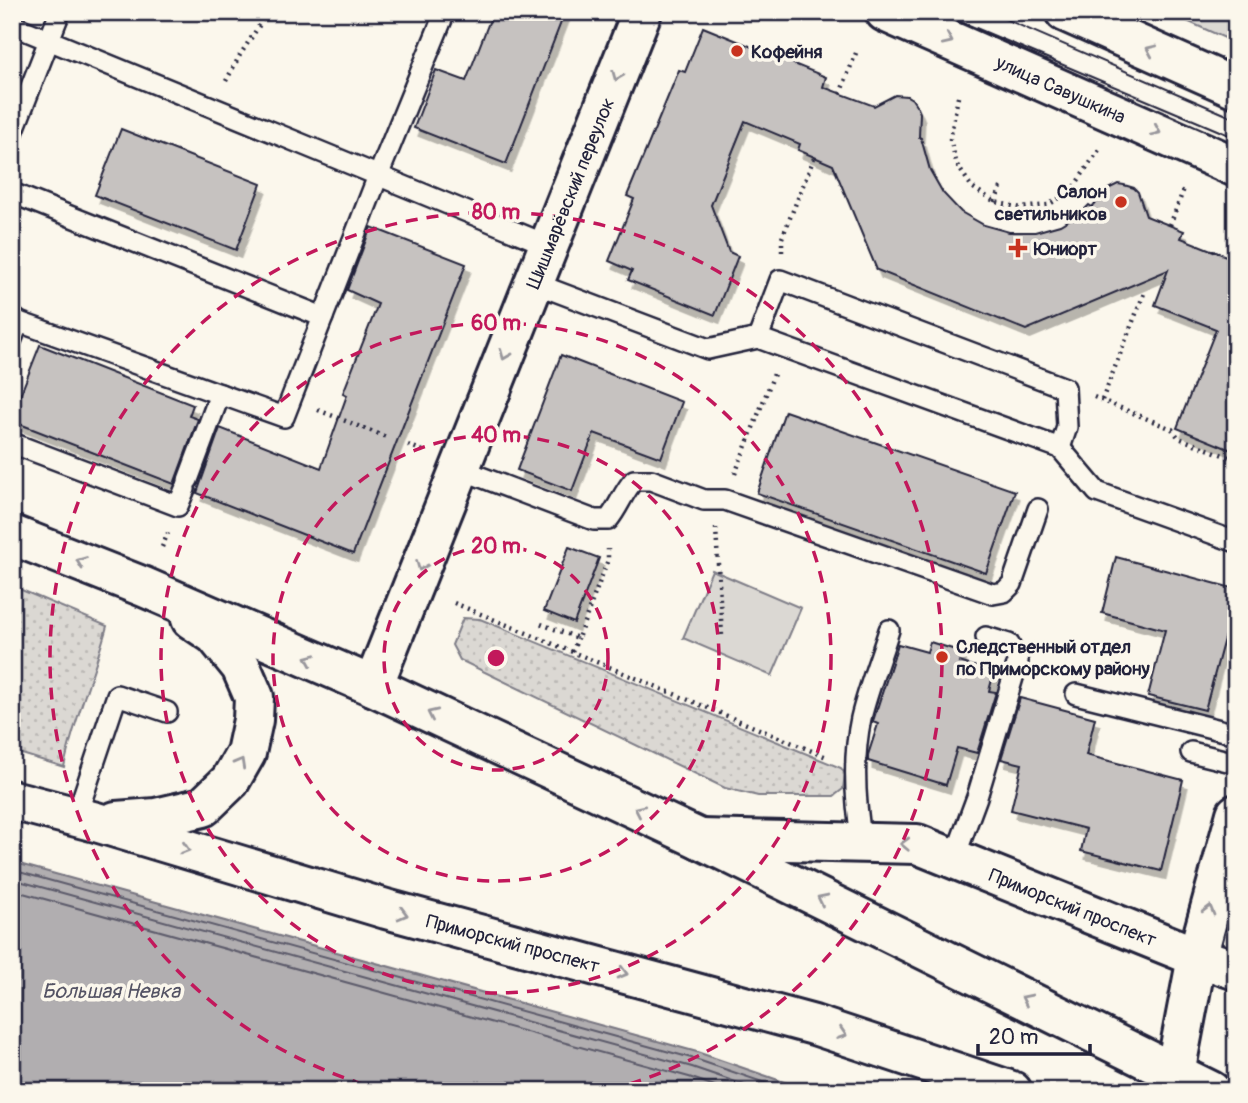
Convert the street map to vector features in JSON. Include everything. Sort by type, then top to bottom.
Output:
[{"type":"main road","name":"Шишмарёвский переулок","points":[[373,686],[642,12]]},
{"type":"main road","name":"улица Савушкина","points":[[885,12],[1236,167]]},
{"type":"main road","points":[[1065,12],[1236,88]]},
{"type":"main road","name":"Приморский проспект","points":[[12,536],[144,587],[373,686],[700,839],[1211,1091]]},
{"type":"main road","points":[[86,820],[156,818],[203,807],[230,781],[246,752],[253,720],[254,697],[242,667],[215,635],[144,587]]},
{"type":"main road","name":"Приморский проспект","points":[[12,800],[386,909],[814,1025],[1012,1091]]},
{"type":"main road","points":[[1175,1073],[1197,957],[1236,814]]},
{"type":"main road","name":"Приморский проспект","points":[[700,839],[917,844],[1197,957],[1236,970]]},
{"type":"lane","points":[[12,135],[60,12]]},
{"type":"lane","points":[[14,326],[284,417],[445,12]]},
{"type":"lane","points":[[12,25],[550,246]]},
{"type":"lane","points":[[12,193],[323,317]]},
{"type":"lane","points":[[758,338],[780,281],[1065,388],[1067,427],[1060,448]]},
{"type":"lane","points":[[534,283],[708,349],[758,338],[1060,448],[1097,492],[1236,542]]},
{"type":"lane","points":[[12,443],[178,506],[220,394]]},
{"type":"lane","points":[[460,469],[594,520],[608,520],[618,509],[624,491],[635,480],[651,480],[704,500],[725,500],[993,594],[1003,592],[1012,584],[1038,509]]},
{"type":"lane","points":[[862,843],[856,812],[856,757],[861,718],[889,630]]},
{"type":"lane","points":[[954,859],[977,797],[1018,661],[1009,644],[986,637]]},
{"type":"lane","points":[[1076,694],[1236,734]]},
{"type":"lane","points":[[86,820],[117,695],[167,712]]},
{"type":"lane","points":[[1191,752],[1236,763]]},
{"type":"path","points":[[212,107],[240,55],[268,12]]},
{"type":"path","points":[[840,94],[856,53]]},
{"type":"path","points":[[958,97],[950,139],[957,165],[972,187],[995,202],[1021,208],[1048,205],[1071,191],[1104,143]]},
{"type":"path","points":[[780,281],[782,238],[814,158]]},
{"type":"path","points":[[1170,225],[1188,179]]},
{"type":"path","points":[[995,202],[1002,185]]},
{"type":"path","points":[[1101,400],[1144,291]]},
{"type":"path","points":[[722,636],[716,525],[784,347]]},
{"type":"path","points":[[1065,388],[1083,392],[1172,429],[1179,438],[1236,460]]},
{"type":"path","points":[[291,400],[386,437]]},
{"type":"path","points":[[572,652],[608,560],[608,520]]},
{"type":"path","points":[[454,603],[829,758]]},
{"type":"path","points":[[541,624],[578,638]]},
{"type":"shaded area","points":[[1236,12],[1236,43],[1169,13]]},
{"type":"shaded area","points":[[712,570],[801,608],[772,676],[683,638]]},
{"type":"shaded area","points":[[12,586],[107,626],[64,767],[12,751]]},
{"type":"shaded area","points":[[463,618],[480,619],[841,768],[845,774],[843,789],[834,796],[758,796],[725,788],[460,660],[452,645]]},
{"type":"water","name":"Большая Невка","points":[[12,862],[697,1052],[810,1091],[12,1091]]},
{"type":"building","points":[[493,12],[565,12],[506,164],[414,128],[436,70],[466,81]]},
{"type":"building","points":[[703,27],[826,77],[823,87],[874,106],[895,95],[912,99],[920,113],[919,137],[930,170],[943,193],[961,212],[984,225],[1009,232],[1035,232],[1060,225],[1089,205],[1092,207],[1108,189],[1118,184],[1134,188],[1138,192],[1146,216],[1184,231],[1181,238],[1236,260],[1236,452],[1177,428],[1216,329],[1155,305],[1168,270],[1026,330],[877,270],[833,165],[798,150],[800,144],[745,121],[711,205],[729,252],[738,256],[715,315],[628,280],[632,271],[609,261],[634,199],[627,196],[679,70],[685,72]]},
{"type":"building","points":[[121,129],[261,184],[236,250],[95,195]]},
{"type":"building","points":[[371,227],[466,264],[353,554],[197,493],[220,428],[321,468],[347,395],[343,393],[378,304],[347,290]]},
{"type":"building","points":[[40,345],[193,405],[189,416],[198,419],[174,484],[12,421]]},
{"type":"building","points":[[561,355],[682,402],[661,458],[594,433],[572,491],[517,470]]},
{"type":"building","points":[[785,411],[1015,491],[986,573],[757,493]]},
{"type":"building","points":[[569,547],[599,558],[574,623],[544,611]]},
{"type":"building","points":[[1116,557],[1236,589],[1205,710],[1148,696],[1165,630],[1102,613]]},
{"type":"building","points":[[930,642],[962,652],[959,662],[994,672],[989,691],[996,692],[977,753],[957,748],[946,785],[868,761],[878,724],[873,721],[898,644],[927,652]]},
{"type":"building","points":[[1020,698],[1095,718],[1086,755],[1183,780],[1161,871],[1081,851],[1086,829],[1011,810],[1022,764],[1001,759]]},
{"type":"tram line","points":[[938,12],[1236,138]]},
{"type":"tram line","points":[[989,12],[1236,119]]},
{"type":"place","name":"Кофейня","points":[[737,51]]},
{"type":"place","name":"Салон светильников","points":[[1121,202]]},
{"type":"place","name":"Юниорт","points":[[1018,248]]},
{"type":"place","name":"Следственный отдел по Приморскому району","points":[[942,657]]}]
